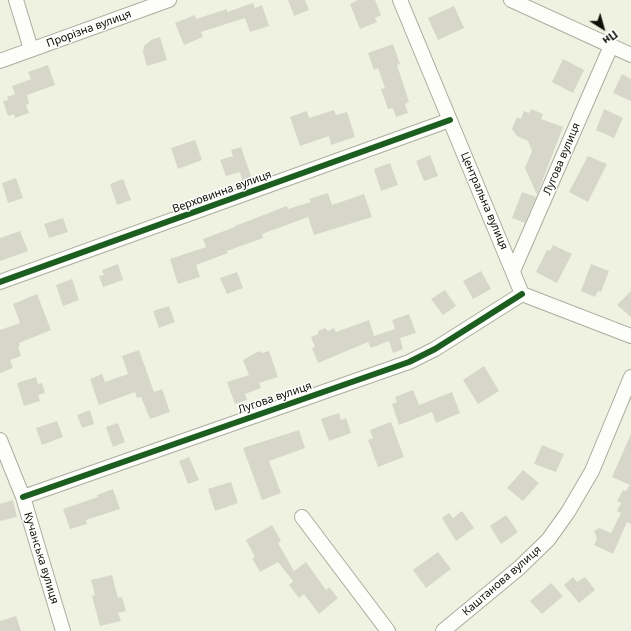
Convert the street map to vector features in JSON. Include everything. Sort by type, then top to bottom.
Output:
[{"type":"street","name":"Прорізна вулиця","points":[[16,0],[31,49]]},
{"type":"street","name":"Прорізна вулиця","points":[[0,61],[169,0]]},
{"type":"street","name":"Центральна вулиця","points":[[400,0],[522,294]]},
{"type":"street","points":[[511,0],[631,55]]},
{"type":"street","name":"Лугова вулиця","points":[[513,271],[611,46]]},
{"type":"street","name":"Верховинна вулиця","points":[[0,282],[450,120]]},
{"type":"street","points":[[522,294],[631,336]]},
{"type":"street","name":"Лугова вулиця","points":[[23,496],[409,362],[435,349],[522,294]]},
{"type":"street","name":"Каштанова вулиця","points":[[443,631],[519,568],[548,540],[568,512],[592,471],[631,377]]},
{"type":"street","name":"Кучанська вулиця","points":[[0,440],[23,496],[63,631]]},
{"type":"street","points":[[302,516],[388,631]]},
{"type":"building","points":[[288,0],[305,0],[309,10],[294,16]]},
{"type":"building","points":[[358,0],[375,0],[381,15],[375,18],[377,22],[360,29],[350,4]]},
{"type":"building","points":[[253,3],[255,8],[262,5],[269,26],[250,32],[245,18],[201,32],[203,37],[184,45],[175,23],[195,15],[196,19],[227,9],[227,12]]},
{"type":"building","points":[[454,6],[464,28],[438,40],[428,18]]},
{"type":"building","points":[[160,37],[167,60],[147,66],[143,52],[144,46],[151,40]]},
{"type":"building","points":[[393,44],[400,64],[397,65],[409,102],[405,104],[408,113],[396,117],[393,108],[388,109],[381,89],[385,88],[378,68],[374,70],[368,53]]},
{"type":"building","points":[[563,59],[584,70],[573,93],[552,82]]},
{"type":"building","points":[[48,65],[55,85],[27,95],[29,104],[26,105],[29,113],[15,118],[14,114],[8,116],[3,101],[8,100],[7,97],[15,94],[12,86],[31,79],[28,72]]},
{"type":"building","points":[[622,74],[631,79],[631,101],[613,93]]},
{"type":"building","points":[[531,109],[543,114],[541,119],[563,127],[537,195],[525,168],[532,151],[528,141],[517,136],[512,129],[517,117],[521,119],[524,111],[529,113]]},
{"type":"building","points":[[604,109],[623,118],[614,138],[596,130]]},
{"type":"building","points":[[334,110],[336,115],[347,112],[355,137],[331,145],[329,136],[300,146],[290,117],[307,111],[309,118]]},
{"type":"building","points":[[195,140],[202,160],[178,169],[171,148]]},
{"type":"building","points":[[241,147],[252,179],[243,183],[240,172],[226,176],[220,160],[233,156],[231,150]]},
{"type":"building","points":[[430,155],[438,176],[424,181],[416,161]]},
{"type":"building","points":[[588,156],[607,164],[588,202],[569,192]]},
{"type":"building","points":[[390,163],[398,185],[381,191],[374,169]]},
{"type":"building","points":[[16,178],[23,198],[8,203],[2,183]]},
{"type":"building","points":[[123,179],[131,200],[117,205],[110,184]]},
{"type":"building","points":[[522,192],[536,197],[525,223],[512,218]]},
{"type":"building","points":[[328,193],[332,205],[364,194],[372,217],[314,235],[308,217],[262,234],[263,238],[227,251],[228,253],[196,265],[200,277],[178,284],[170,259],[206,247],[203,239],[287,206],[288,209],[311,202],[309,199]]},
{"type":"building","points":[[63,218],[68,232],[49,238],[44,224]]},
{"type":"building","points":[[20,231],[28,251],[0,261],[0,238]]},
{"type":"building","points":[[553,245],[572,254],[557,283],[536,272],[547,250],[550,251]]},
{"type":"building","points":[[118,264],[123,280],[103,287],[99,276],[104,275],[102,270]]},
{"type":"building","points":[[591,264],[609,271],[601,292],[598,291],[595,297],[581,291]]},
{"type":"building","points":[[481,271],[491,289],[473,299],[463,281]]},
{"type":"building","points":[[237,272],[243,288],[227,294],[220,278]]},
{"type":"building","points":[[72,279],[79,300],[63,306],[56,285]]},
{"type":"building","points":[[445,290],[456,306],[443,315],[431,299]]},
{"type":"building","points":[[631,291],[631,317],[617,305]]},
{"type":"building","points":[[37,294],[51,330],[19,343],[20,346],[18,347],[21,356],[10,360],[13,368],[0,373],[0,330],[20,323],[13,304]]},
{"type":"building","points":[[169,306],[175,322],[159,328],[153,311]]},
{"type":"building","points":[[409,314],[416,333],[400,338],[403,349],[393,353],[389,341],[371,348],[368,342],[318,363],[312,348],[315,347],[311,337],[318,334],[318,331],[325,328],[328,331],[334,328],[336,332],[369,320],[374,336],[395,329],[392,320]]},
{"type":"building","points":[[139,350],[154,392],[162,389],[170,412],[150,419],[141,397],[137,398],[135,392],[99,405],[90,379],[102,374],[105,382],[128,374],[122,356]]},
{"type":"building","points":[[259,351],[262,353],[269,351],[278,377],[259,383],[261,388],[245,394],[247,400],[235,404],[227,382],[249,375],[243,360]]},
{"type":"building","points":[[484,366],[499,391],[478,404],[463,380]]},
{"type":"building","points":[[36,377],[38,384],[42,383],[45,393],[38,395],[40,401],[24,406],[17,383]]},
{"type":"building","points":[[413,390],[419,405],[452,392],[460,413],[436,423],[432,412],[399,425],[392,404],[397,402],[395,397]]},
{"type":"building","points":[[90,410],[94,424],[82,428],[77,415]]},
{"type":"building","points":[[339,413],[341,420],[346,418],[351,433],[329,441],[321,419]]},
{"type":"building","points":[[57,421],[63,437],[42,445],[36,428]]},
{"type":"building","points":[[391,422],[404,457],[378,467],[368,440],[373,438],[370,430]]},
{"type":"building","points":[[118,423],[125,442],[113,447],[106,427]]},
{"type":"building","points":[[299,430],[305,448],[269,461],[281,493],[262,500],[243,448]]},
{"type":"building","points":[[631,434],[631,524],[627,522],[613,554],[594,545],[597,539],[594,531],[599,528],[611,533],[621,513],[617,511],[621,503],[617,501],[623,490],[626,491],[630,485],[612,477]]},
{"type":"building","points":[[542,445],[564,454],[556,472],[534,464]]},
{"type":"building","points":[[189,457],[199,480],[188,484],[179,461]]},
{"type":"building","points":[[523,470],[539,483],[523,501],[507,488]]},
{"type":"building","points":[[231,482],[238,503],[215,511],[208,489]]},
{"type":"building","points":[[113,489],[120,509],[86,520],[87,524],[70,529],[63,509],[98,497],[97,495]]},
{"type":"building","points":[[13,500],[17,517],[0,521],[0,504]]},
{"type":"building","points":[[462,511],[474,528],[456,541],[442,518],[449,513],[453,518]]},
{"type":"building","points":[[506,515],[518,532],[501,544],[490,526]]},
{"type":"building","points":[[272,525],[281,541],[278,543],[294,571],[306,562],[326,590],[329,587],[338,598],[319,614],[304,594],[299,598],[289,585],[293,581],[278,562],[260,572],[252,558],[255,557],[246,540]]},
{"type":"building","points":[[438,552],[451,569],[426,588],[413,570]]},
{"type":"building","points":[[112,575],[118,598],[122,597],[126,611],[118,613],[121,621],[100,626],[92,596],[95,595],[91,580]]},
{"type":"building","points":[[573,577],[577,582],[585,577],[595,590],[579,603],[564,585]]},
{"type":"building","points":[[551,583],[563,596],[542,614],[530,601]]},
{"type":"building","points":[[16,616],[21,631],[0,631],[0,621]]},
{"type":"cycle path","points":[[0,282],[450,120]]},
{"type":"cycle path","points":[[23,497],[409,362],[435,349],[522,294]]}]
